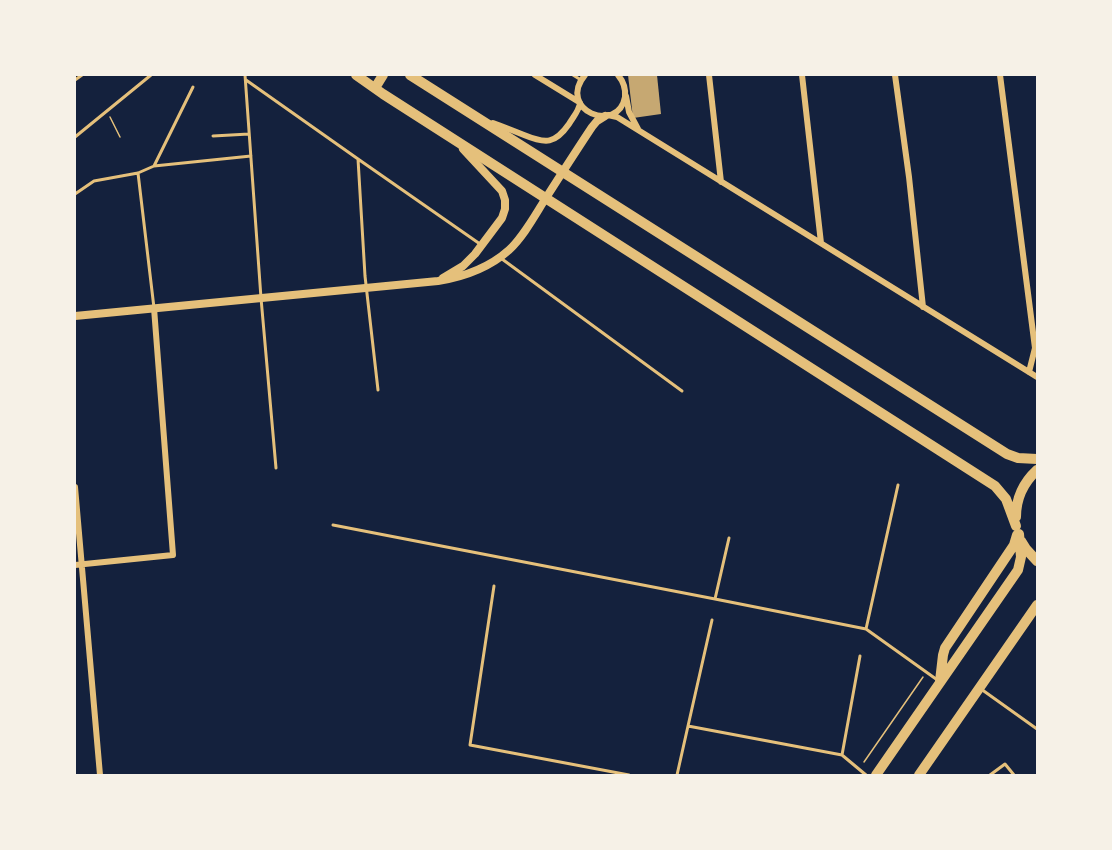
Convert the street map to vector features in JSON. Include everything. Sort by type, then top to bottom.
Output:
[{"type":"highway","points":[[356,75],[995,486],[1006,499],[1026,549],[1037,561]]},
{"type":"highway","points":[[375,88],[383,75]]},
{"type":"highway","points":[[410,75],[1007,454],[1018,458],[1037,459]]},
{"type":"highway","points":[[876,775],[1019,567],[1021,552],[1016,510],[1019,494],[1037,470]]},
{"type":"highway","points":[[940,682],[942,655],[945,648],[1014,545],[1017,530]]},
{"type":"highway","points":[[919,775],[1037,605]]},
{"type":"street","points":[[535,75],[580,103],[590,113],[617,117],[1037,377]]},
{"type":"street","points":[[618,75],[625,90],[629,112],[640,131]]},
{"type":"street","points":[[709,75],[721,182]]},
{"type":"street","points":[[802,75],[821,243]]},
{"type":"street","points":[[894,75],[909,177],[923,307]]},
{"type":"street","points":[[1000,75],[1036,348],[1029,372]]},
{"type":"street","points":[[472,115],[536,140],[554,139],[562,134],[579,110],[577,89],[583,77]]},
{"type":"street","points":[[75,316],[438,281],[453,279],[469,273],[499,257],[517,241],[592,126],[599,119],[616,111],[622,104],[625,90]]},
{"type":"street","points":[[438,281],[463,266],[482,245],[503,215],[506,206],[500,189],[456,141]]},
{"type":"street","points":[[78,564],[172,555],[154,309]]},
{"type":"street","points":[[75,487],[78,564],[100,775]]},
{"type":"lane","points":[[76,78],[81,75]]},
{"type":"lane","points":[[75,137],[151,75]]},
{"type":"lane","points":[[573,75],[583,77]]},
{"type":"lane","points":[[245,77],[276,468]]},
{"type":"lane","points":[[245,77],[482,245]]},
{"type":"lane","points":[[154,166],[192,87]]},
{"type":"lane","points":[[213,136],[249,134]]},
{"type":"lane","points":[[75,194],[94,181],[138,173],[154,166],[251,156]]},
{"type":"lane","points":[[358,159],[367,288],[378,390]]},
{"type":"lane","points":[[138,173],[154,309]]},
{"type":"lane","points":[[499,257],[682,391]]},
{"type":"lane","points":[[866,629],[898,485]]},
{"type":"lane","points":[[333,525],[866,629],[940,682]]},
{"type":"lane","points":[[715,599],[729,538]]},
{"type":"lane","points":[[494,586],[470,745],[629,775]]},
{"type":"lane","points":[[677,775],[712,620]]},
{"type":"lane","points":[[842,755],[860,656]]},
{"type":"lane","points":[[979,688],[1037,729]]},
{"type":"lane","points":[[688,726],[842,755],[866,775]]},
{"type":"lane","points":[[990,775],[1005,764],[1014,775]]},
{"type":"path","points":[[107,111],[120,137]]},
{"type":"building","points":[[628,75],[657,75],[661,114],[633,118]]}]
